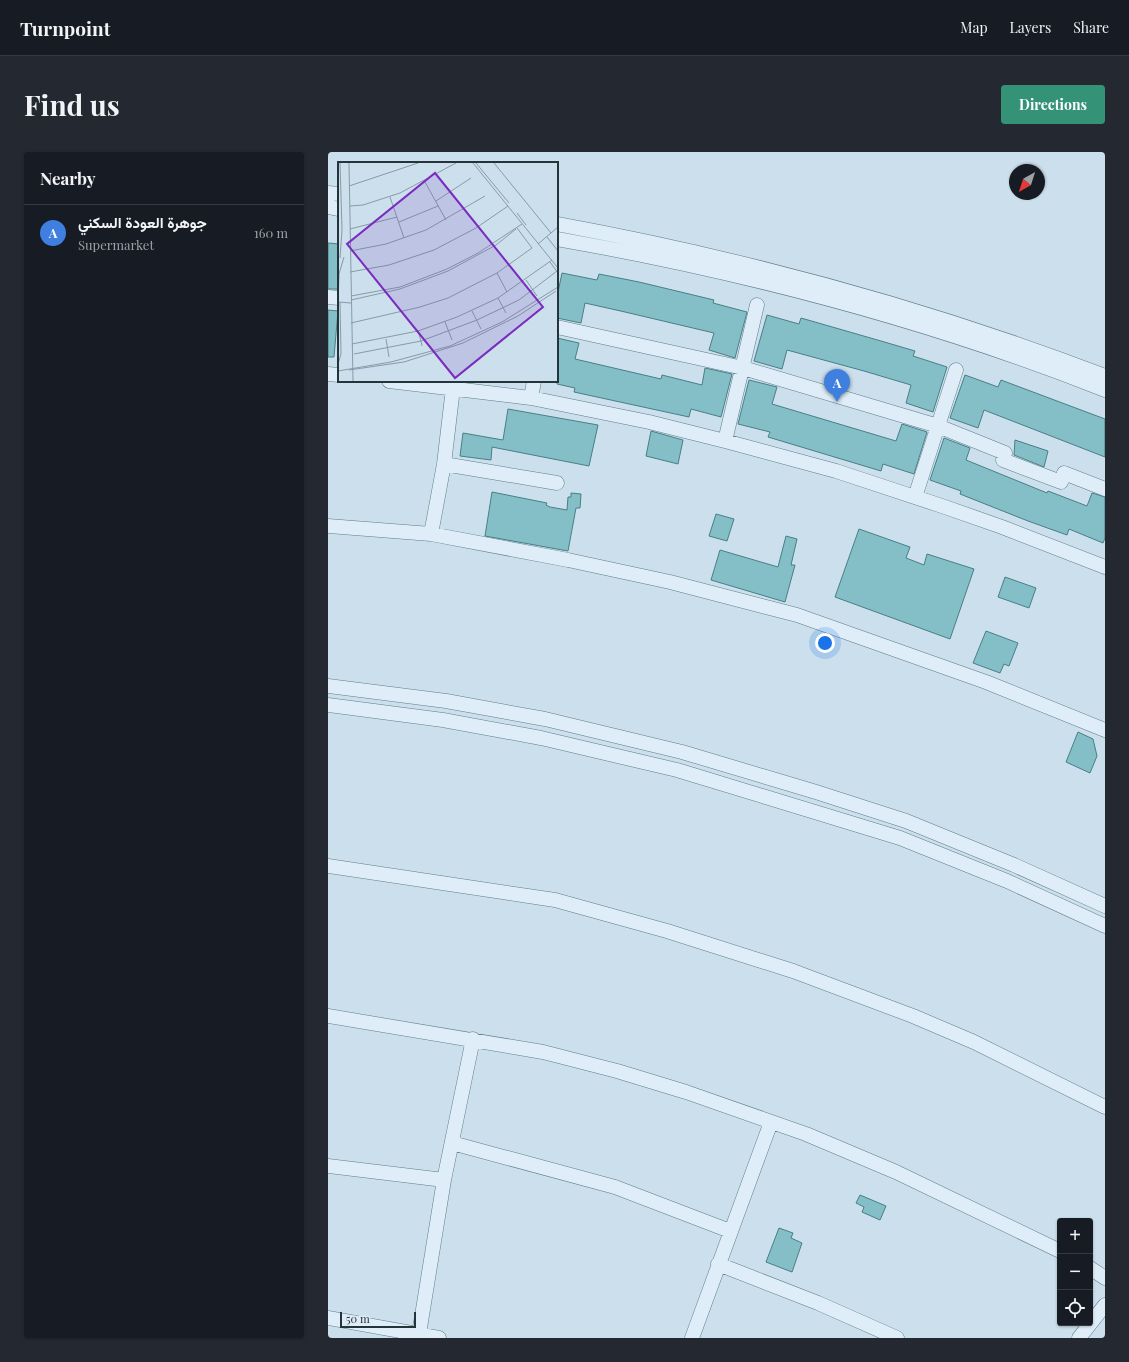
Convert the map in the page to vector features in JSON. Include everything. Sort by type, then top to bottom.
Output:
[{"type":"street","points":[[328,193],[338,194]]},
{"type":"street","points":[[328,208],[338,209]]},
{"type":"street","points":[[558,224],[727,258],[817,281],[911,308],[1105,376]]},
{"type":"street","points":[[558,239],[716,270],[809,293],[939,332],[1105,390]]},
{"type":"street","points":[[328,296],[338,298]]},
{"type":"street","points":[[725,441],[757,306]]},
{"type":"street","points":[[558,327],[743,368],[938,426],[1005,453],[1003,460],[1061,482],[1064,473],[1105,489]]},
{"type":"street","points":[[915,497],[956,370]]},
{"type":"street","points":[[328,374],[338,376]]},
{"type":"street","points":[[398,382],[531,398],[649,422],[725,441],[836,471],[1104,563]]},
{"type":"street","points":[[531,398],[534,382]]},
{"type":"street","points":[[431,534],[444,464],[453,388]]},
{"type":"street","points":[[444,464],[557,483]]},
{"type":"street","points":[[328,526],[431,534],[568,560],[670,582],[797,615],[986,682],[1105,730]]},
{"type":"street","points":[[328,686],[446,701],[545,719],[682,752],[816,792],[906,821],[1014,865],[1105,906]]},
{"type":"street","points":[[328,705],[443,720],[541,738],[677,770],[900,838],[1007,881],[1105,926]]},
{"type":"street","points":[[328,866],[555,900],[667,931],[793,971],[913,1016],[974,1042],[1105,1107]]},
{"type":"street","points":[[328,1016],[473,1039],[543,1052],[617,1071],[686,1092],[806,1134],[896,1172],[1057,1250]]},
{"type":"street","points":[[419,1334],[444,1180],[473,1039]]},
{"type":"street","points":[[692,1338],[771,1122]]},
{"type":"street","points":[[452,1143],[615,1187],[730,1231]]},
{"type":"street","points":[[328,1166],[444,1180]]},
{"type":"street","points":[[718,1264],[818,1303],[897,1338]]},
{"type":"street","points":[[1093,1270],[1105,1278]]},
{"type":"street","points":[[1079,1338],[1105,1305]]},
{"type":"street","points":[[328,1318],[439,1338]]},
{"type":"building","points":[[328,243],[338,244],[338,289],[328,289]]},
{"type":"building","points":[[562,273],[597,280],[599,274],[714,300],[713,303],[747,312],[735,358],[709,350],[714,333],[585,303],[581,323],[558,318],[558,292]]},
{"type":"building","points":[[328,310],[338,311],[334,357],[328,357]]},
{"type":"building","points":[[767,315],[799,324],[801,318],[881,341],[915,351],[913,356],[947,367],[933,412],[906,403],[911,385],[864,371],[787,350],[782,369],[754,361]]},
{"type":"building","points":[[558,338],[579,343],[575,359],[661,379],[662,375],[702,385],[705,368],[732,374],[721,417],[691,409],[689,417],[574,392],[575,388],[557,384]]},
{"type":"building","points":[[965,375],[998,387],[1001,380],[1105,419],[1105,457],[984,410],[978,428],[950,418]]},
{"type":"building","points":[[749,380],[777,387],[772,404],[896,441],[902,424],[927,432],[914,474],[883,464],[881,471],[768,437],[770,432],[738,424]]},
{"type":"building","points":[[508,409],[598,425],[589,466],[492,447],[491,460],[460,456],[463,433],[503,440]]},
{"type":"building","points":[[651,431],[683,440],[678,464],[646,456]]},
{"type":"building","points":[[944,438],[970,448],[966,460],[1047,493],[1048,491],[1087,506],[1092,493],[1105,497],[1105,538],[1103,543],[1069,529],[1067,535],[1028,521],[960,494],[961,491],[930,480]]},
{"type":"building","points":[[1015,440],[1048,451],[1044,467],[1014,455]]},
{"type":"building","points":[[492,492],[547,503],[546,505],[550,507],[567,510],[568,497],[571,497],[571,493],[581,494],[580,508],[576,508],[568,551],[485,536]]},
{"type":"building","points":[[716,514],[734,519],[727,541],[709,536]]},
{"type":"building","points":[[859,529],[910,547],[906,558],[924,565],[927,554],[974,569],[950,639],[835,597]]},
{"type":"building","points":[[786,536],[797,539],[791,565],[795,565],[785,602],[711,580],[720,550],[778,567]]},
{"type":"building","points":[[1005,577],[1036,588],[1029,608],[998,597]]},
{"type":"building","points":[[986,631],[1018,643],[1009,666],[1004,664],[1000,673],[973,663]]},
{"type":"building","points":[[1078,732],[1093,739],[1097,756],[1090,773],[1066,762]]},
{"type":"building","points":[[860,1195],[886,1206],[880,1220],[862,1212],[864,1207],[856,1203]]},
{"type":"building","points":[[779,1228],[793,1233],[791,1238],[802,1243],[792,1272],[766,1262]]},
{"type":"place","name":"جوهرة العودة السكني","points":[[837,402]]}]
